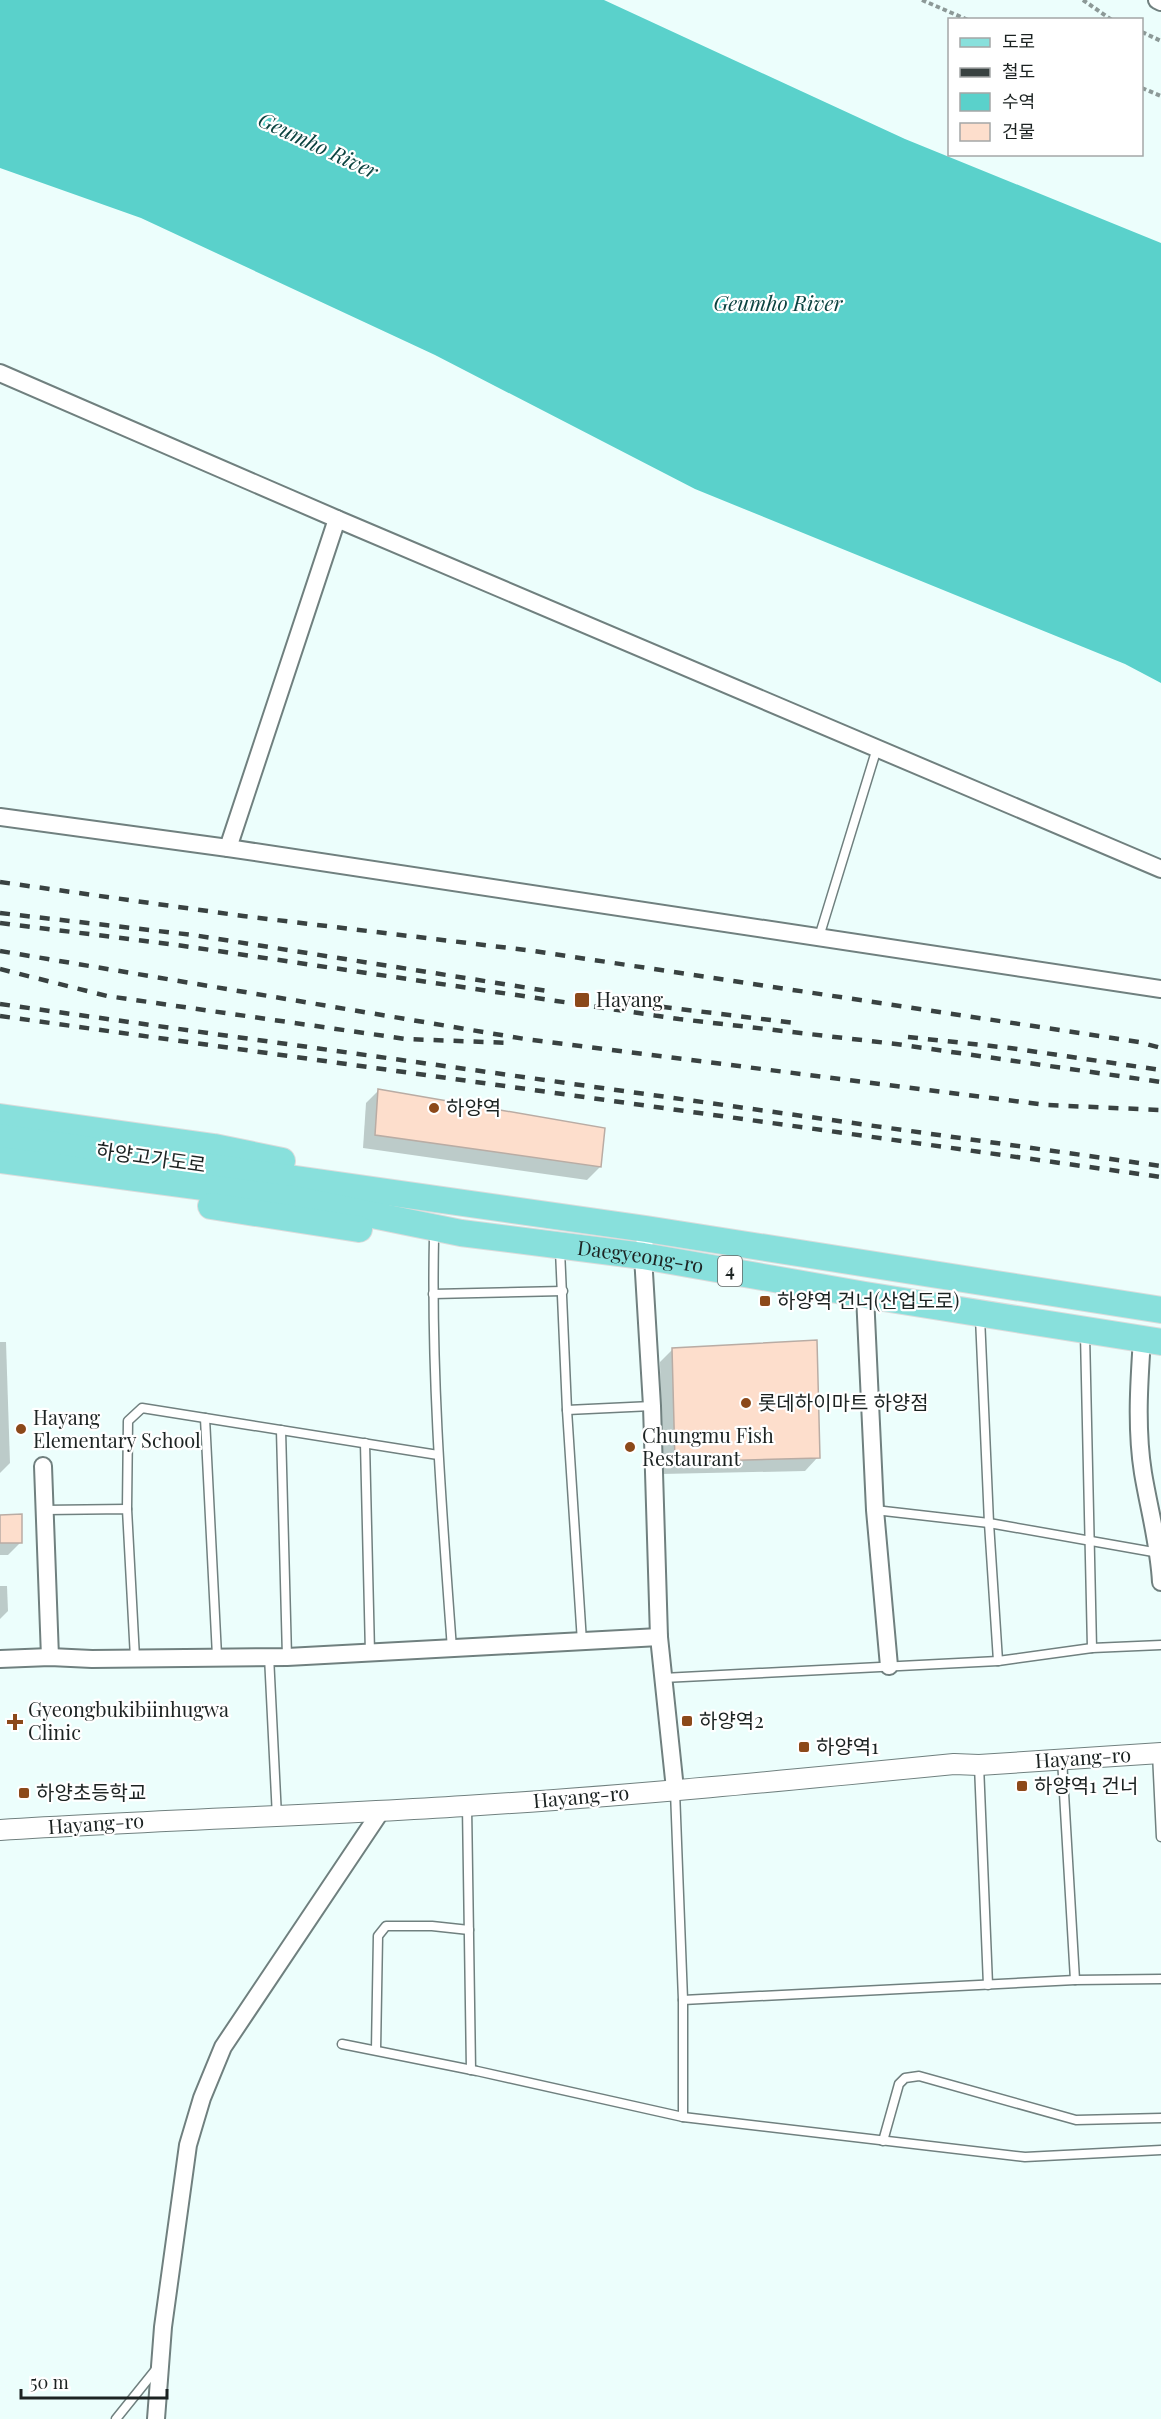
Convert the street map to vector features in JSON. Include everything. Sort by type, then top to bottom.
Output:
[{"type":"main road","points":[[0,1117],[214,1147],[335,1171],[386,1192]]},
{"type":"main road","name":"하양고가도로","points":[[0,1137],[300,1190]]},
{"type":"main road","name":"하양고가도로","points":[[0,1160],[300,1190]]},
{"type":"main road","points":[[0,1178],[198,1203],[406,1236],[434,1238],[461,1233]]},
{"type":"main road","name":"Daegyeong-ro","points":[[300,1190],[386,1192],[646,1229],[1161,1310]]},
{"type":"main road","name":"Daegyeong-ro","points":[[300,1190],[461,1233],[643,1256],[980,1314],[1085,1328],[1151,1341]]},
{"type":"street","points":[[1157,0],[1161,2]]},
{"type":"street","points":[[0,373],[337,519],[1161,869]]},
{"type":"street","points":[[228,848],[337,519]]},
{"type":"street","points":[[0,817],[228,848],[1161,989]]},
{"type":"street","points":[[646,1229],[643,1256],[652,1406],[658,1636],[675,1790]]},
{"type":"street","points":[[865,1295],[875,1510],[889,1666]]},
{"type":"street","points":[[1151,1341],[1138,1397],[1143,1471],[1160,1553],[1161,1582]]},
{"type":"street","points":[[43,1466],[50,1657]]},
{"type":"street","points":[[0,1659],[287,1657],[658,1636]]},
{"type":"street","name":"Hayang-ro","points":[[0,1830],[156,1820],[277,1817],[467,1806],[697,1789],[954,1764],[979,1765],[1159,1753]]},
{"type":"street","points":[[156,2419],[160,2364],[188,2145],[202,2098],[223,2048],[381,1811]]},
{"type":"lane","points":[[819,937],[877,748]]},
{"type":"lane","points":[[434,1238],[433,1294],[438,1455],[453,1649]]},
{"type":"lane","points":[[560,1246],[567,1410],[582,1642]]},
{"type":"lane","points":[[433,1294],[563,1291]]},
{"type":"lane","points":[[980,1314],[988,1522],[998,1661]]},
{"type":"lane","points":[[1085,1328],[1092,1648]]},
{"type":"lane","points":[[567,1410],[652,1406]]},
{"type":"lane","points":[[135,1658],[127,1509],[128,1421],[142,1408],[438,1455]]},
{"type":"lane","points":[[205,1418],[217,1656]]},
{"type":"lane","points":[[281,1430],[287,1657]]},
{"type":"lane","points":[[365,1443],[370,1653]]},
{"type":"lane","points":[[44,1510],[127,1509]]},
{"type":"lane","points":[[875,1510],[988,1522],[1160,1553]]},
{"type":"lane","points":[[663,1678],[998,1661],[1092,1648],[1161,1645]]},
{"type":"lane","points":[[269,1656],[277,1817]]},
{"type":"lane","points":[[1159,1753],[1161,1837]]},
{"type":"lane","points":[[1062,1758],[1075,1980]]},
{"type":"lane","points":[[979,1765],[988,1985]]},
{"type":"lane","points":[[675,1790],[682,2000],[683,2117]]},
{"type":"lane","points":[[467,1806],[471,2070]]},
{"type":"lane","points":[[376,2050],[378,1936],[386,1926],[432,1926],[470,1930]]},
{"type":"lane","points":[[682,2000],[1075,1980],[1161,1979]]},
{"type":"lane","points":[[342,2044],[683,2117],[1025,2157],[1161,2150]]},
{"type":"lane","points":[[883,2142],[899,2084],[905,2078],[919,2076],[1077,2120],[1161,2118]]},
{"type":"lane","points":[[116,2419],[160,2364]]},
{"type":"path","points":[[922,0],[963,18]]},
{"type":"path","points":[[1083,0],[1109,18]]},
{"type":"path","points":[[1143,32],[1161,41]]},
{"type":"path","points":[[1143,88],[1161,96]]},
{"type":"water","name":"Geumho River","points":[[0,0],[604,0],[905,139],[1161,243],[1161,683],[1125,664],[695,489],[435,355],[141,218],[0,168]]},
{"type":"building","name":"하양역","points":[[378,1089],[605,1128],[601,1167],[375,1135]]},
{"type":"building","name":"롯데하이마트 하양점","points":[[817,1340],[820,1458],[675,1462],[672,1348]]},
{"type":"building","points":[[22,1514],[22,1543],[0,1543],[0,1515]]},
{"type":"railway","points":[[0,882],[243,916],[534,951],[1139,1042],[1161,1048]]},
{"type":"railway","points":[[0,913],[193,935],[554,992]]},
{"type":"railway","points":[[0,923],[177,945],[679,1019],[896,1044],[1161,1082]]},
{"type":"railway","points":[[0,951],[525,1039],[1046,1105],[1161,1110]]},
{"type":"railway","points":[[0,969],[107,996],[406,1039],[512,1043]]},
{"type":"railway","points":[[622,1002],[795,1023]]},
{"type":"railway","points":[[0,1004],[1161,1166]]},
{"type":"railway","points":[[0,1016],[1161,1177]]},
{"type":"railway","points":[[908,1037],[1010,1048],[1161,1070]]},
{"type":"place","name":"Hayang","points":[[582,1000]]},
{"type":"place","name":"하양역","points":[[434,1108]]},
{"type":"place","name":"하양역 건너(산업도로)","points":[[765,1301]]},
{"type":"place","name":"롯데하이마트 하양점","points":[[746,1403]]},
{"type":"place","name":"Hayang Elementary School","points":[[21,1429]]},
{"type":"place","name":"Chungmu Fish Restaurant","points":[[630,1447]]},
{"type":"place","name":"하양역2","points":[[687,1721]]},
{"type":"place","name":"Gyeongbukibiinhugwa Clinic","points":[[15,1722]]},
{"type":"place","name":"하양역1","points":[[804,1747]]},
{"type":"place","name":"하양역1 건너","points":[[1022,1786]]},
{"type":"place","name":"하양초등학교","points":[[24,1793]]}]
